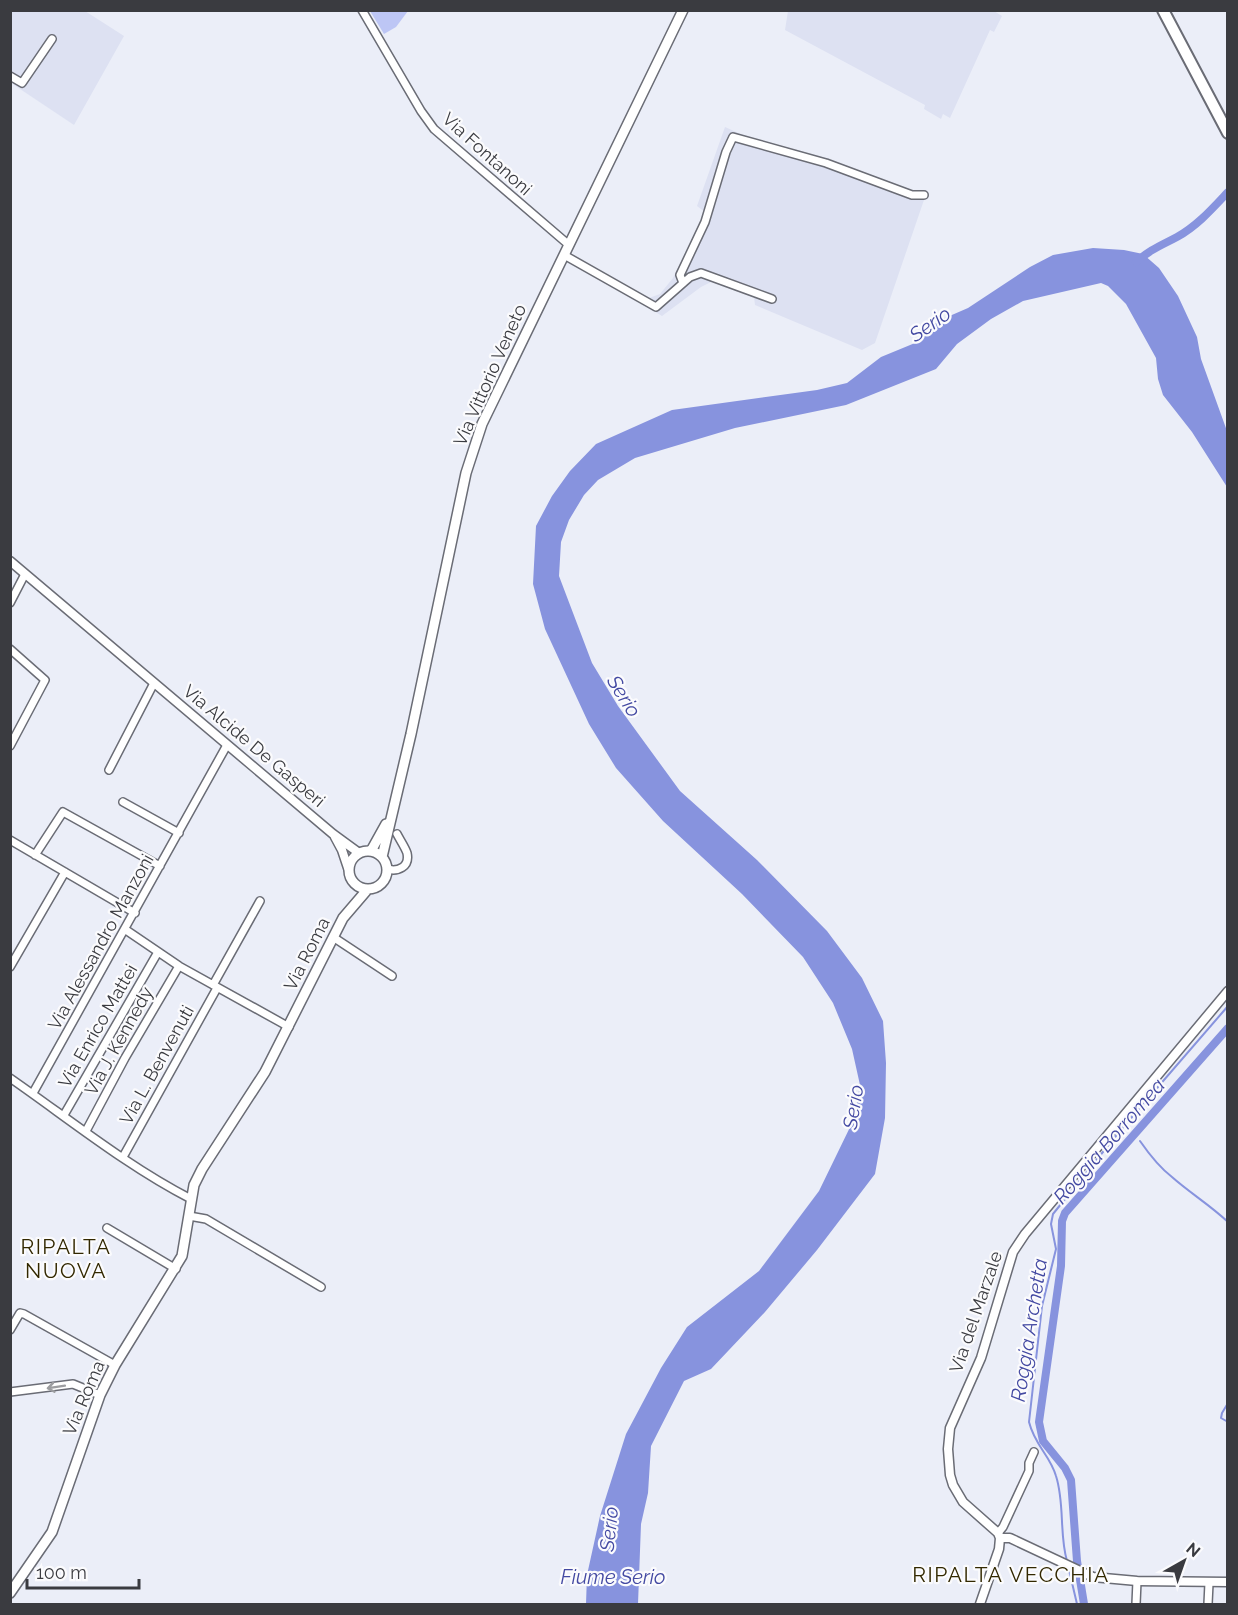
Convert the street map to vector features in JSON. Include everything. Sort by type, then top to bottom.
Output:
[{"type":"highway","points":[[1163,10],[1227,134]]},
{"type":"main road","name":"Via Vittorio Veneto","points":[[391,814],[409,744],[473,447],[482,424],[683,10]]},
{"type":"main road","points":[[371,851],[391,814]]},
{"type":"main road","points":[[347,912],[367,890],[380,886],[387,875],[382,857],[391,814]]},
{"type":"main road","points":[[367,890],[356,885],[349,875],[350,862],[359,853],[371,851],[382,857]]},
{"type":"main road","points":[[347,912],[356,885]]},
{"type":"main road","name":"Via Roma","points":[[10,1593],[52,1532],[100,1395],[115,1365],[182,1256],[194,1185],[202,1168],[265,1072],[347,912]]},
{"type":"street","name":"Via Fontanoni","points":[[362,10],[421,111],[434,129],[569,245]]},
{"type":"street","points":[[10,76],[22,83],[52,39]]},
{"type":"street","points":[[683,283],[680,275],[705,222],[726,152],[733,137],[826,164],[912,195],[924,195]]},
{"type":"street","points":[[564,255],[656,307],[695,274],[708,274],[772,299]]},
{"type":"street","name":"Via Alcide De Gasperi","points":[[10,561],[333,834],[359,853]]},
{"type":"street","points":[[10,603],[25,574]]},
{"type":"street","points":[[10,649],[45,680],[10,746]]},
{"type":"street","points":[[109,770],[154,683]]},
{"type":"street","name":"Via Alessandro Manzoni","points":[[33,1093],[126,930],[227,745]]},
{"type":"street","points":[[123,802],[178,833]]},
{"type":"street","points":[[35,855],[63,812],[160,866]]},
{"type":"street","name":"Via Alcide De Gasperi","points":[[333,834],[348,868]]},
{"type":"street","points":[[387,869],[395,871],[402,868],[406,861],[407,855],[397,834]]},
{"type":"street","points":[[10,840],[135,913]]},
{"type":"street","points":[[10,967],[65,872]]},
{"type":"street","name":"Via L. Benvenuti","points":[[123,1157],[260,901]]},
{"type":"street","points":[[126,930],[179,966],[289,1027]]},
{"type":"street","points":[[333,937],[392,976]]},
{"type":"street","name":"Via Enrico Mattei","points":[[64,1115],[158,952]]},
{"type":"street","name":"Via J. Kennedy","points":[[86,1131],[125,1058],[179,966]]},
{"type":"street","name":"Via del Marzale","points":[[999,1535],[959,1497],[950,1475],[950,1428],[981,1358],[1013,1252],[1025,1234],[1227,991]]},
{"type":"street","points":[[10,1078],[123,1157],[191,1199]]},
{"type":"street","points":[[189,1216],[206,1219],[321,1287]]},
{"type":"street","points":[[107,1228],[176,1269]]},
{"type":"street","points":[[10,1330],[20,1313],[24,1314],[115,1365]]},
{"type":"street","points":[[10,1392],[73,1384],[100,1395]]},
{"type":"street","points":[[980,1605],[999,1549],[999,1535],[1029,1471],[1029,1463],[1034,1452]]},
{"type":"street","points":[[999,1535],[1010,1538],[1086,1575],[1137,1581],[1227,1582]]},
{"type":"street","points":[[1136,1605],[1137,1581]]},
{"type":"street","points":[[1208,1605],[1209,1583]]},
{"type":"shaded area","points":[[10,11],[85,11],[124,36],[74,125],[11,83]]},
{"type":"shaded area","points":[[370,11],[408,11],[396,27],[384,34]]},
{"type":"shaded area","points":[[788,11],[994,11],[1002,16],[994,32],[990,30],[950,118],[943,114],[941,119],[924,109],[925,105],[785,30]]},
{"type":"shaded area","points":[[725,127],[754,140],[925,197],[875,343],[862,350],[755,305],[754,297],[713,281],[701,287],[662,316],[647,307],[649,298],[660,294],[673,278],[705,212],[697,206]]},
{"type":"water","name":"Fiume Serio","points":[[1093,248],[1143,254],[1159,268],[1178,296],[1197,337],[1201,359],[1227,431],[1227,487],[1192,432],[1163,395],[1158,379],[1156,358],[1126,304],[1108,286],[1101,283],[1023,301],[991,319],[957,344],[936,369],[846,405],[735,428],[635,458],[598,480],[584,495],[569,520],[561,542],[559,576],[592,663],[618,706],[680,791],[757,860],[827,931],[862,978],[883,1021],[886,1063],[885,1118],[875,1174],[817,1250],[765,1312],[711,1369],[684,1381],[651,1446],[648,1493],[641,1524],[638,1604],[586,1604],[587,1575],[600,1516],[626,1434],[661,1368],[687,1327],[759,1271],[819,1191],[854,1119],[860,1085],[852,1049],[833,1003],[803,957],[742,894],[663,821],[616,768],[589,724],[545,629],[533,584],[536,526],[552,496],[570,471],[596,444],[672,410],[817,390],[847,383],[881,357],[915,343],[938,321],[968,308],[1030,267],[1053,255]]},
{"type":"waterway","points":[[1136,262],[1191,228],[1228,192]]},
{"type":"waterway","name":"Roggia Archetta","points":[[1067,1561],[1056,1476],[1029,1422],[1042,1306],[1056,1249],[1051,1224],[1053,1214],[1119,1132],[1228,1006]]},
{"type":"waterway","name":"Roggia Borromea","points":[[1084,1604],[1077,1561],[1071,1480],[1065,1468],[1043,1441],[1039,1422],[1061,1266],[1062,1221],[1065,1213],[1228,1028]]},
{"type":"waterway","points":[[1140,1141],[1167,1173],[1228,1222]]},
{"type":"waterway","points":[[1228,1403],[1221,1418],[1228,1422]]},
{"type":"waterway","name":"Roggia Archetta","points":[[1069,1570],[1077,1604]]},
{"type":"district","name":"RIPALTA NUOVA","points":[[66,1259]]},
{"type":"district","name":"RIPALTA VECCHIA","points":[[1011,1575]]},
{"type":"water label","name":"Serio","points":[[930,324]]},
{"type":"water label","name":"Serio","points":[[624,696]]},
{"type":"water label","name":"Serio","points":[[853,1107]]},
{"type":"water label","name":"Serio","points":[[609,1529]]}]
